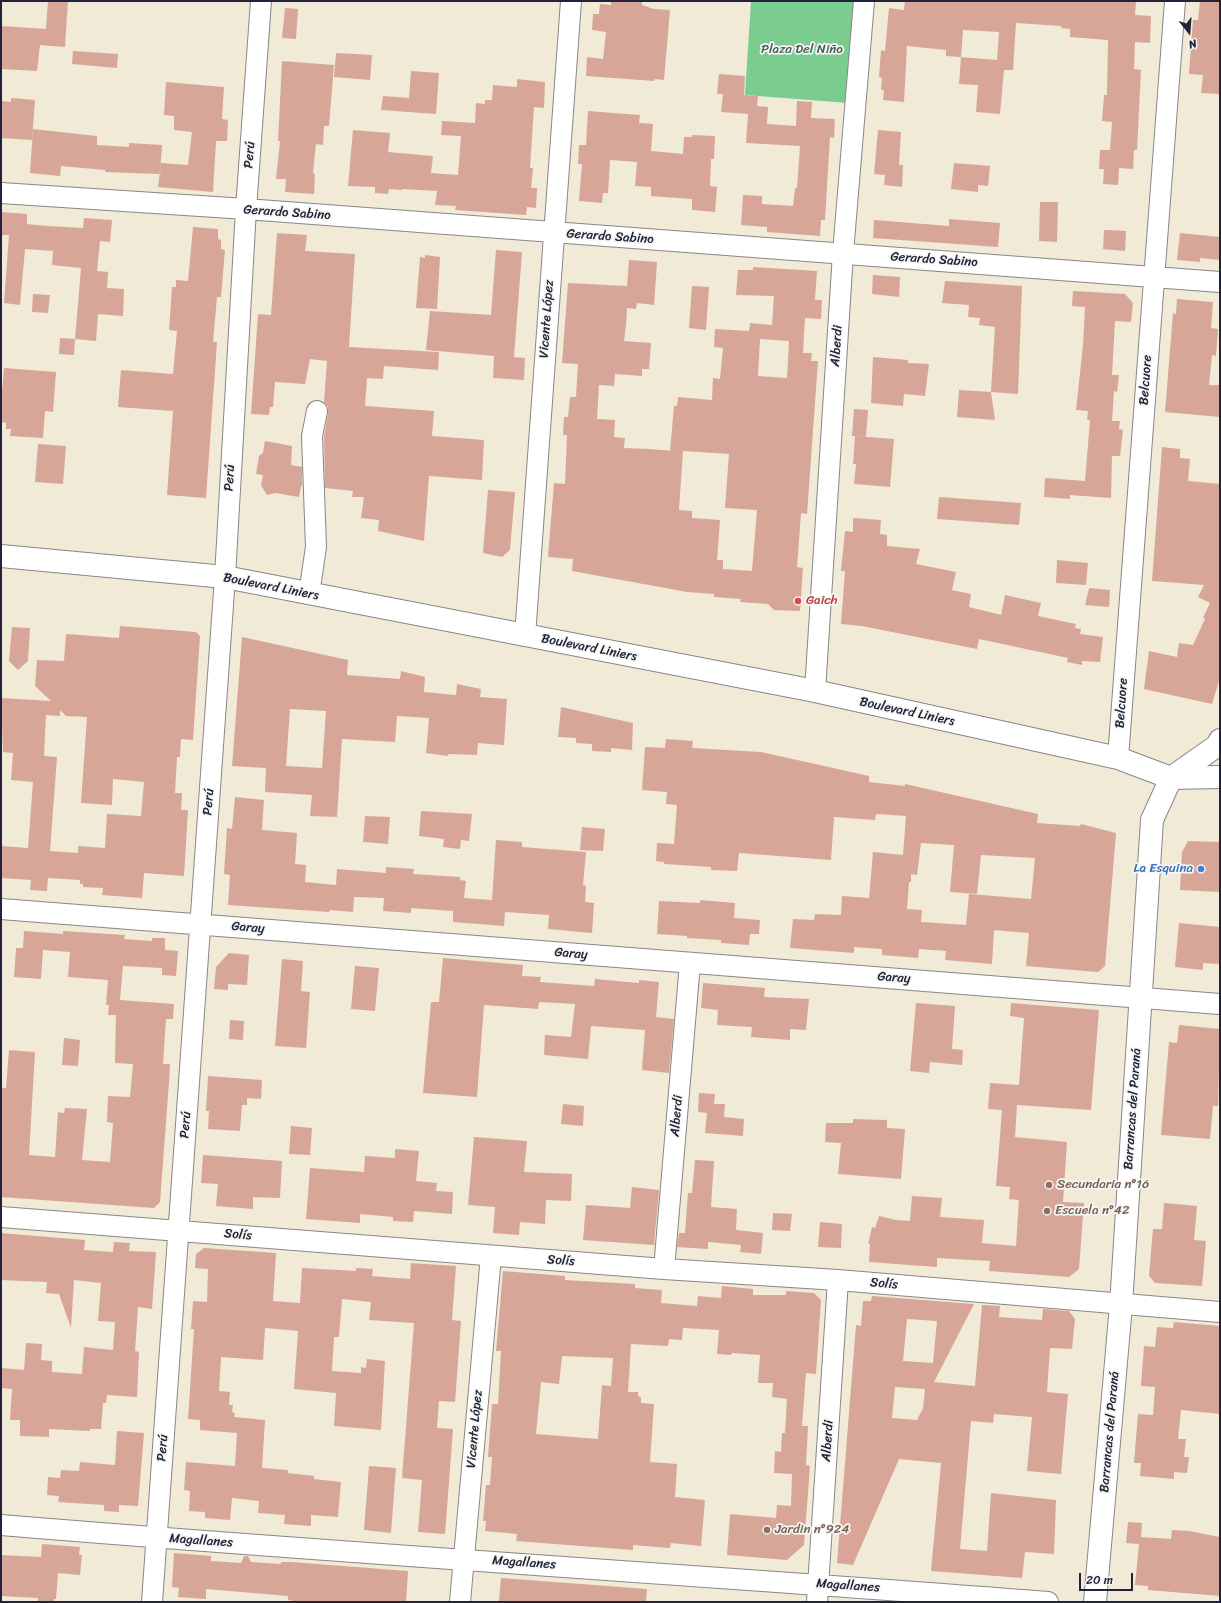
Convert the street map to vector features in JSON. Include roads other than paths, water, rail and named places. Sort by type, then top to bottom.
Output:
[{"type":"main road","name":"Boulevard Liniers","points":[[1,556],[225,577],[815,691],[1118,758],[1171,778]]},
{"type":"main road","points":[[1171,778],[1218,745],[1220,740]]},
{"type":"main road","points":[[1171,778],[1220,777]]},
{"type":"main road","name":"Barrancas del Paraná","points":[[1095,1602],[1121,1305],[1152,820],[1171,778]]},
{"type":"street","name":"Perú","points":[[152,1602],[225,577],[246,209],[261,1]]},
{"type":"street","name":"Vicente López","points":[[526,636],[553,234],[571,1]]},
{"type":"street","name":"Alberdi","points":[[815,691],[844,253],[864,1]]},
{"type":"street","name":"Belcuore","points":[[1118,758],[1175,1]]},
{"type":"street","name":"Gerardo Sabino","points":[[1,193],[246,209],[553,234],[844,253],[1220,282]]},
{"type":"street","points":[[309,594],[316,547],[312,436],[317,411]]},
{"type":"street","name":"Garay","points":[[1,909],[690,964],[1220,1004]]},
{"type":"street","name":"Alberdi","points":[[664,1269],[690,964]]},
{"type":"street","name":"Solís","points":[[1,1217],[491,1256],[838,1280],[1121,1305],[1220,1312]]},
{"type":"street","name":"Vicente López","points":[[460,1602],[491,1256]]},
{"type":"street","name":"Alberdi","points":[[818,1593],[838,1280]]},
{"type":"street","name":"Magallanes","points":[[1,1525],[156,1538],[463,1559],[818,1593],[1048,1602]]},
{"type":"place","name":"Gaich","points":[[798,601]]},
{"type":"place","name":"La Esquina","points":[[1201,869]]},
{"type":"place","name":"Secundaria nº16","points":[[1049,1185]]},
{"type":"place","name":"Escuela nº42","points":[[1047,1211]]},
{"type":"place","name":"Jardin nº924","points":[[767,1530]]},
{"type":"park label","name":"Plaza Del Niño","points":[[802,50]]}]
